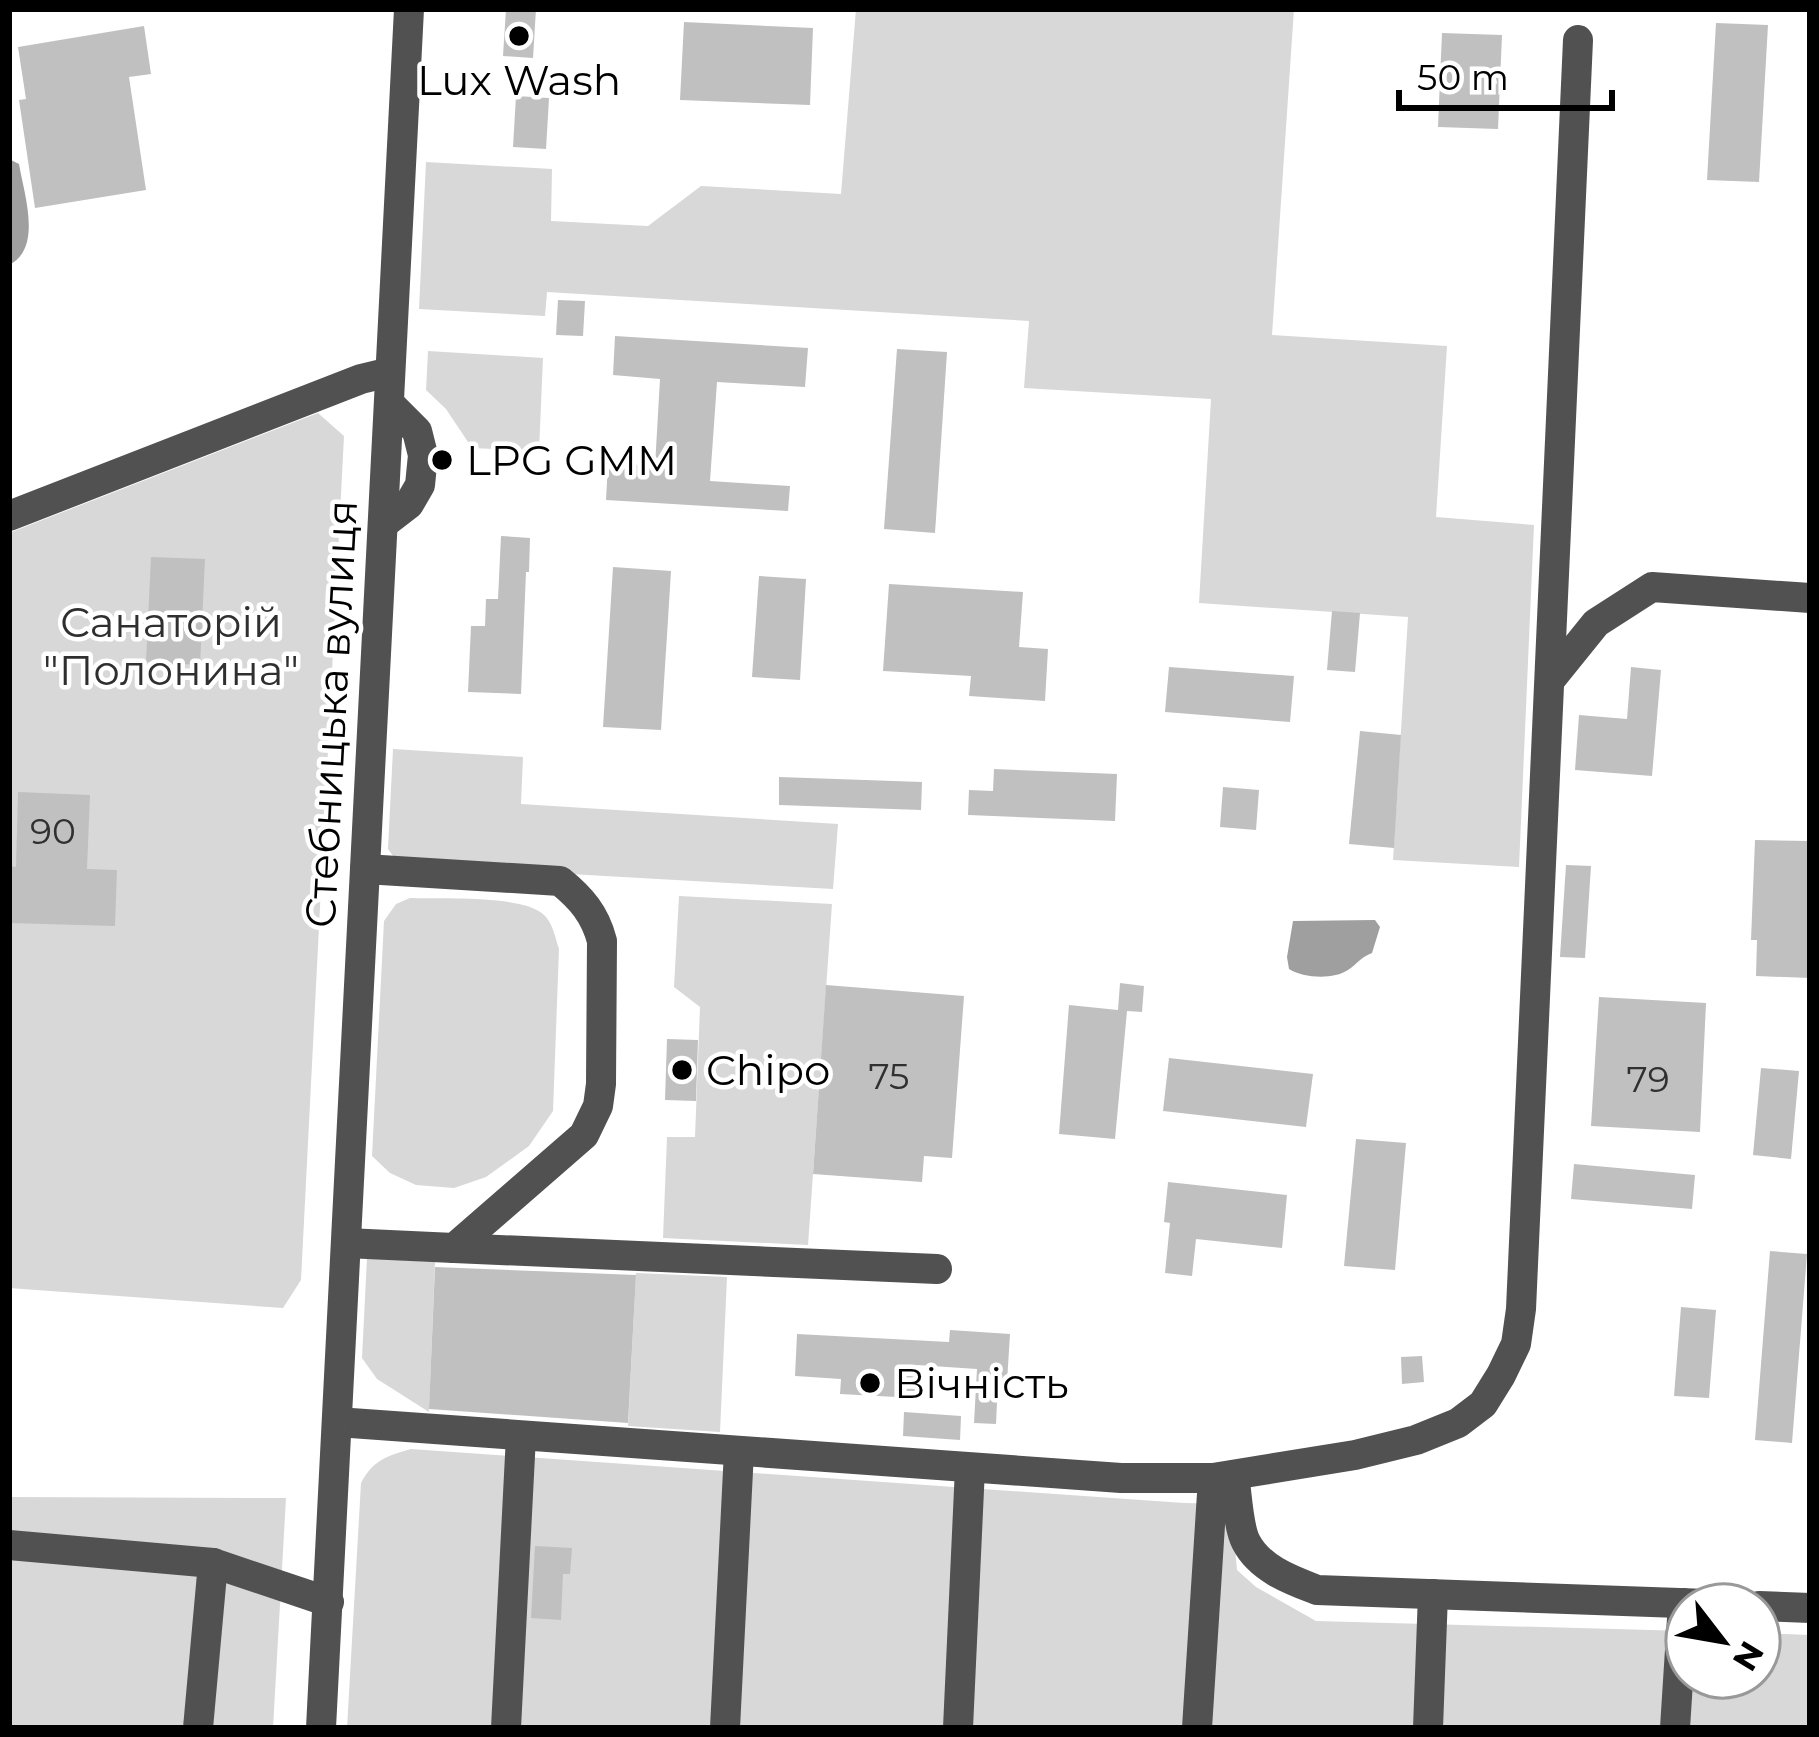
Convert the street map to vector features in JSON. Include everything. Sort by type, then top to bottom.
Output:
[{"type":"street","name":"Стебницька вулиця","points":[[322,1728],[388,403],[376,375],[409,9]]},
{"type":"street","points":[[337,1422],[521,1441],[1121,1478],[1223,1476],[1355,1456],[1458,1423],[1483,1404],[1516,1344],[1521,1310],[1578,40]]},
{"type":"street","points":[[9,516],[376,375]]},
{"type":"street","points":[[1550,680],[1597,623],[1652,587],[1810,598]]},
{"type":"street","points":[[365,869],[560,881],[590,910],[602,941],[601,1084],[592,1121],[584,1135],[454,1248]]},
{"type":"street","points":[[346,1243],[937,1269]]},
{"type":"street","points":[[506,1728],[521,1441]]},
{"type":"street","points":[[725,1728],[739,1456]]},
{"type":"street","points":[[958,1728],[970,1472]]},
{"type":"street","points":[[1223,1476],[1244,1540],[1264,1564],[1317,1590],[1663,1602]]},
{"type":"street","points":[[1197,1728],[1223,1476]]},
{"type":"street","points":[[9,1545],[213,1563],[329,1602]]},
{"type":"street","points":[[198,1728],[213,1563]]},
{"type":"street","points":[[1428,1728],[1433,1594]]},
{"type":"green space","points":[[856,9],[1294,9],[1272,335],[1447,346],[1436,517],[1534,525],[1519,867],[1393,860],[1408,617],[1199,603],[1211,399],[1024,388],[1029,321],[547,292],[545,316],[419,309],[426,162],[552,169],[551,221],[648,226],[701,186],[841,194]]},
{"type":"green space","points":[[428,351],[543,358],[539,451],[472,448],[446,409],[426,390]]},
{"type":"green space","name":"Санаторій \"Полонина\"","points":[[318,413],[344,436],[301,1280],[283,1308],[9,1288],[9,533]]},
{"type":"green space","points":[[393,749],[523,757],[521,804],[838,824],[833,889],[412,865],[388,849]]},
{"type":"green space","points":[[679,896],[832,904],[808,1245],[663,1238],[667,1137],[695,1137],[700,1007],[674,987]]},
{"type":"green space","points":[[410,898],[480,899],[532,908],[549,922],[559,949],[553,1111],[529,1146],[486,1177],[454,1188],[416,1185],[390,1173],[372,1156],[384,921],[396,904]]},
{"type":"green space","points":[[367,1258],[435,1262],[429,1412],[377,1379],[362,1358]]},
{"type":"green space","points":[[636,1273],[727,1277],[720,1432],[628,1426]]},
{"type":"green space","points":[[411,1449],[1231,1504],[1237,1570],[1256,1587],[1316,1621],[1663,1630],[1663,1701],[1783,1701],[1783,1634],[1810,1635],[1810,1728],[347,1728],[361,1483],[370,1469]]},
{"type":"green space","points":[[9,1497],[286,1498],[273,1728],[9,1728]]},
{"type":"shaded area","points":[[9,159],[19,164],[29,219],[26,246],[9,265]]},
{"type":"shaded area","points":[[1375,920],[1380,927],[1372,953],[1348,970],[1318,977],[1289,969],[1293,921]]},
{"type":"building","name":"Lux Wash","points":[[506,9],[536,9],[533,58],[503,56]]},
{"type":"building","points":[[684,22],[813,28],[810,105],[680,100]]},
{"type":"building","points":[[1716,23],[1768,25],[1759,182],[1707,180]]},
{"type":"building","points":[[144,26],[151,74],[129,77],[146,190],[35,208],[19,100],[26,99],[18,47]]},
{"type":"building","points":[[1442,33],[1502,35],[1498,129],[1438,127]]},
{"type":"building","points":[[516,96],[549,98],[546,149],[513,147]]},
{"type":"building","points":[[558,300],[585,301],[583,336],[556,335]]},
{"type":"building","points":[[615,336],[808,348],[805,387],[717,382],[710,481],[790,486],[788,511],[606,500],[608,463],[655,466],[660,379],[613,375]]},
{"type":"building","points":[[897,349],[947,352],[935,533],[884,529]]},
{"type":"building","points":[[501,536],[530,538],[521,694],[468,692],[471,626],[485,626],[486,599],[498,599]]},
{"type":"building","points":[[151,557],[205,559],[200,665],[146,662]]},
{"type":"building","points":[[613,567],[671,571],[661,730],[603,727]]},
{"type":"building","points":[[759,576],[806,579],[800,680],[752,677]]},
{"type":"building","points":[[889,584],[1023,592],[1019,647],[1048,649],[1045,701],[969,696],[971,676],[883,671]]},
{"type":"building","points":[[1332,611],[1360,613],[1355,672],[1327,670]]},
{"type":"building","points":[[1169,667],[1294,676],[1290,722],[1165,712]]},
{"type":"building","points":[[1631,667],[1661,670],[1652,776],[1575,770],[1579,715],[1627,719]]},
{"type":"building","points":[[1360,731],[1401,735],[1394,848],[1349,844]]},
{"type":"building","points":[[994,769],[1117,774],[1115,821],[968,815],[969,790],[993,791]]},
{"type":"building","points":[[779,777],[922,782],[921,810],[779,805]]},
{"type":"building","points":[[1223,787],[1259,790],[1256,830],[1220,827]]},
{"type":"building","points":[[18,792],[90,795],[87,869],[117,870],[115,926],[9,923],[9,866],[16,867]]},
{"type":"building","points":[[1755,840],[1810,841],[1810,978],[1756,976],[1757,940],[1751,940]]},
{"type":"building","points":[[1566,865],[1591,866],[1585,958],[1560,957]]},
{"type":"building","points":[[1120,983],[1144,986],[1142,1012],[1127,1011],[1115,1139],[1059,1134],[1069,1005],[1118,1010]]},
{"type":"building","points":[[826,985],[964,996],[952,1158],[924,1156],[922,1182],[813,1174]]},
{"type":"building","points":[[1599,997],[1706,1003],[1700,1132],[1591,1126]]},
{"type":"building","name":"Chipo","points":[[667,1039],[698,1040],[696,1101],[665,1100]]},
{"type":"building","points":[[1169,1058],[1313,1074],[1306,1127],[1163,1111]]},
{"type":"building","points":[[1761,1068],[1799,1071],[1791,1159],[1753,1155]]},
{"type":"building","points":[[1356,1139],[1406,1143],[1395,1270],[1344,1266]]},
{"type":"building","points":[[1574,1164],[1695,1175],[1692,1209],[1571,1199]]},
{"type":"building","points":[[1168,1182],[1287,1195],[1282,1248],[1196,1239],[1192,1276],[1165,1273]]},
{"type":"building","points":[[1770,1251],[1807,1254],[1792,1443],[1755,1440]]},
{"type":"building","points":[[435,1267],[636,1275],[628,1423],[429,1409]]},
{"type":"building","points":[[1681,1307],[1716,1310],[1709,1398],[1674,1396]]},
{"type":"building","points":[[950,1330],[1010,1334],[1007,1382],[998,1381],[996,1424],[974,1423],[977,1369],[917,1365],[915,1398],[840,1394],[841,1379],[795,1376],[797,1334],[949,1342]]},
{"type":"building","points":[[1422,1356],[1424,1382],[1402,1384],[1401,1357]]},
{"type":"building","points":[[904,1412],[961,1416],[960,1440],[903,1436]]},
{"type":"building","points":[[535,1546],[572,1548],[570,1574],[563,1574],[561,1620],[531,1618]]},
{"type":"place","name":"Lux Wash","points":[[519,36]]},
{"type":"place","name":"LPG GMM","points":[[442,460]]},
{"type":"place","name":"Chipo","points":[[682,1070]]},
{"type":"place","name":"Вічність","points":[[870,1383]]}]
